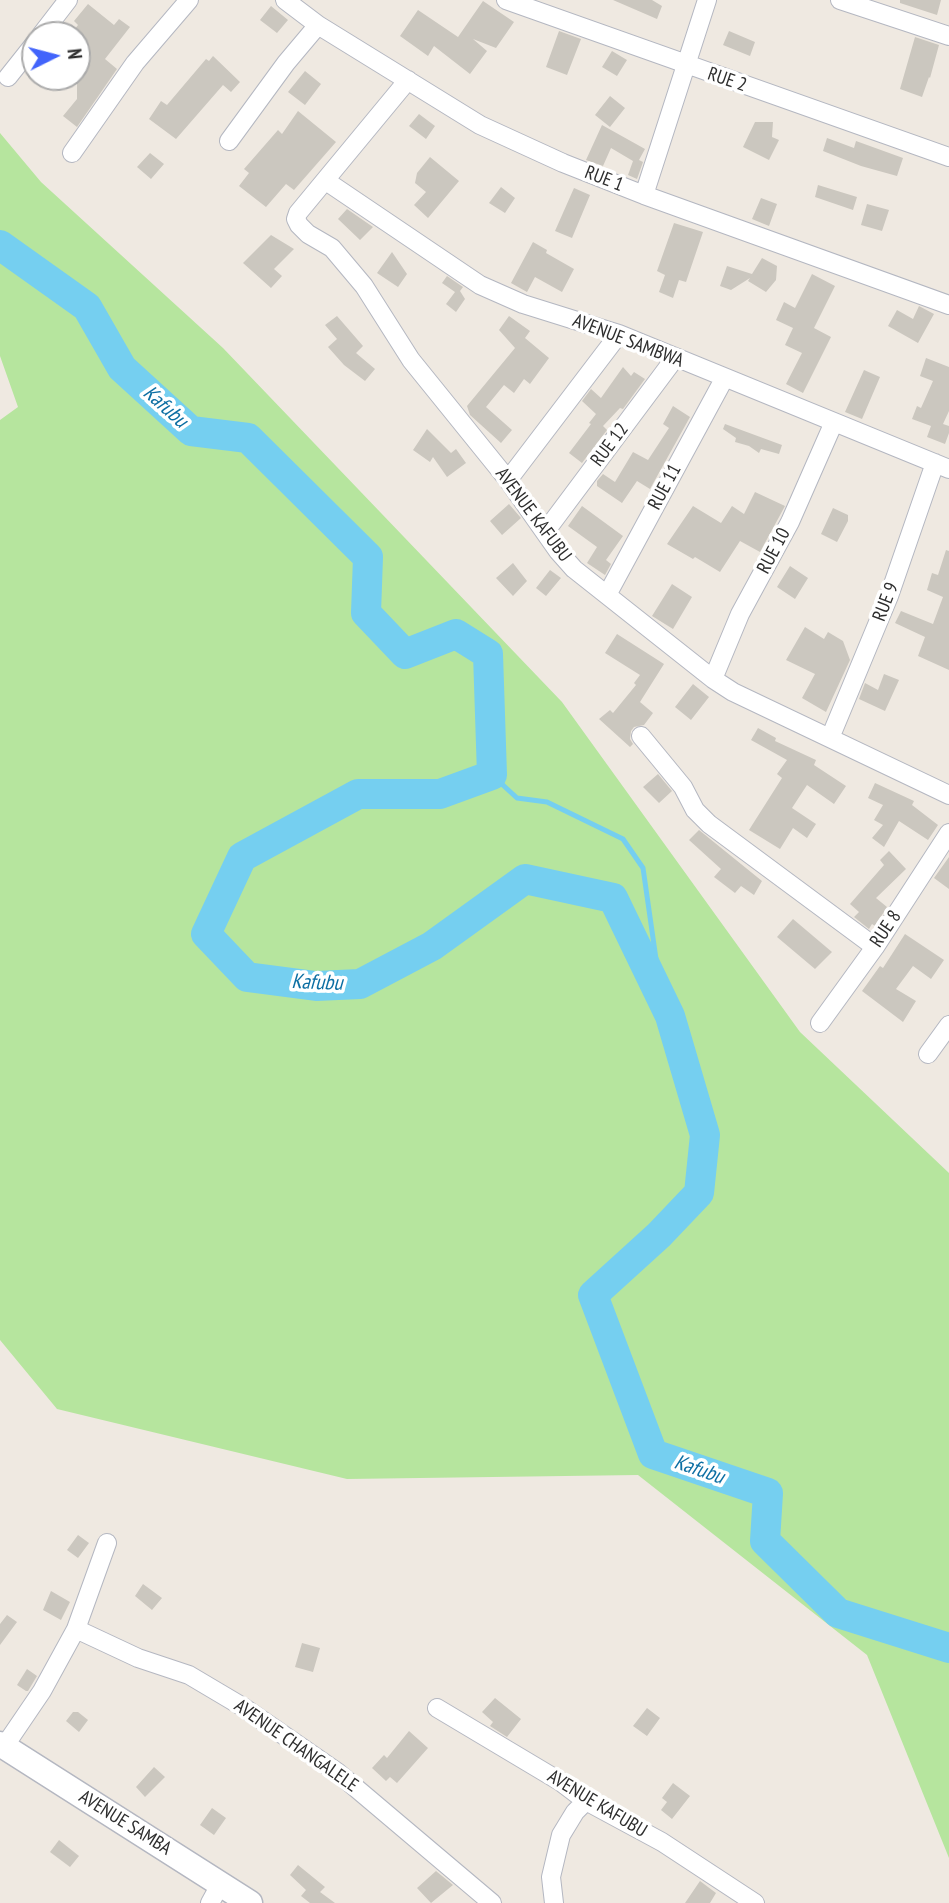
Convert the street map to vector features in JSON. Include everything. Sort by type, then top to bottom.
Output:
[{"type":"street","points":[[52,21],[68,0]]},
{"type":"street","points":[[72,153],[135,63],[189,0]]},
{"type":"street","name":"RUE 1","points":[[285,0],[318,25],[480,125],[563,163],[643,195],[949,304]]},
{"type":"street","name":"RUE 2","points":[[506,0],[949,157]]},
{"type":"street","points":[[643,195],[707,0]]},
{"type":"street","points":[[840,0],[949,36]]},
{"type":"street","points":[[229,141],[286,63],[318,25]]},
{"type":"street","points":[[8,77],[21,61]]},
{"type":"street","points":[[326,181],[408,80]]},
{"type":"street","name":"AVENUE KAFUBU","points":[[326,181],[298,213],[296,219],[308,234],[332,248],[364,286],[411,360],[508,480],[573,569],[733,692],[949,795]]},
{"type":"street","name":"AVENUE SAMBWA","points":[[326,181],[480,285],[523,304],[619,334],[942,466]]},
{"type":"street","points":[[508,480],[619,334]]},
{"type":"street","name":"RUE 12","points":[[545,532],[675,358]]},
{"type":"street","name":"RUE 11","points":[[607,595],[724,379]]},
{"type":"street","name":"RUE 10","points":[[713,679],[740,614],[790,522],[834,422]]},
{"type":"street","name":"RUE 9","points":[[830,738],[942,466]]},
{"type":"street","points":[[640,736],[683,787],[695,810],[709,824],[875,947]]},
{"type":"street","name":"RUE 8","points":[[820,1023],[875,947],[949,833]]},
{"type":"street","points":[[928,1054],[949,1025]]},
{"type":"street","points":[[2,1745],[42,1691],[76,1629],[107,1543]]},
{"type":"street","name":"AVENUE CHANGALELE","points":[[76,1629],[138,1658],[189,1675],[243,1707],[337,1772],[492,1903]]},
{"type":"street","name":"AVENUE KAFUBU","points":[[436,1708],[561,1782],[586,1801],[662,1842],[755,1903]]},
{"type":"street","name":"AVENUE SAMBA","points":[[2,1745],[216,1893],[250,1903]]},
{"type":"street","points":[[554,1903],[551,1877],[561,1835],[575,1812],[586,1801]]},
{"type":"green space","points":[[0,133],[41,182],[223,348],[562,702],[800,1032],[949,1173],[949,1858],[867,1655],[638,1475],[347,1479],[57,1409],[0,1340],[0,420],[18,407],[0,356]]},
{"type":"building","points":[[613,0],[652,0],[662,6],[657,19]]},
{"type":"building","points":[[900,0],[941,0],[937,15],[900,3]]},
{"type":"building","points":[[483,1],[514,22],[496,48],[473,39],[487,51],[470,74],[434,46],[428,56],[400,36],[418,10],[458,37]]},
{"type":"building","points":[[88,4],[114,25],[119,19],[130,27],[105,59],[117,69],[77,127],[63,116],[77,99],[77,91],[91,91],[91,21],[74,21]]},
{"type":"building","points":[[271,6],[288,20],[277,33],[260,20]]},
{"type":"building","points":[[559,31],[581,39],[567,75],[546,67]]},
{"type":"building","points":[[729,31],[755,42],[750,56],[723,45]]},
{"type":"building","points":[[915,37],[939,45],[922,97],[900,89]]},
{"type":"building","points":[[612,51],[627,60],[617,76],[602,67]]},
{"type":"building","points":[[213,56],[240,82],[231,92],[223,85],[176,139],[149,119],[161,101],[167,105],[206,59],[209,61]]},
{"type":"building","points":[[305,71],[321,84],[305,105],[288,92]]},
{"type":"building","points":[[610,96],[625,108],[610,127],[595,115]]},
{"type":"building","points":[[298,111],[336,142],[294,190],[286,184],[266,207],[239,186],[249,173],[244,169],[278,130],[282,134]]},
{"type":"building","points":[[419,114],[435,126],[426,139],[409,126]]},
{"type":"building","points":[[755,122],[773,122],[772,137],[779,140],[769,160],[743,147]]},
{"type":"building","points":[[602,125],[645,149],[639,160],[643,162],[637,179],[628,175],[633,161],[611,148],[603,166],[586,160]]},
{"type":"building","points":[[827,138],[854,148],[856,141],[903,158],[897,176],[823,151]]},
{"type":"building","points":[[150,153],[164,164],[151,179],[137,167]]},
{"type":"building","points":[[430,157],[459,181],[428,218],[414,205],[426,192],[415,183],[417,173]]},
{"type":"building","points":[[818,185],[857,197],[853,210],[815,197]]},
{"type":"building","points":[[501,187],[515,198],[505,213],[489,203]]},
{"type":"building","points":[[574,188],[590,195],[572,238],[555,231]]},
{"type":"building","points":[[761,198],[777,204],[769,226],[752,219]]},
{"type":"building","points":[[867,204],[889,210],[882,231],[861,225]]},
{"type":"building","points":[[347,209],[373,227],[360,240],[338,219]]},
{"type":"building","points":[[674,223],[703,232],[686,282],[679,280],[673,298],[659,292],[665,275],[657,271]]},
{"type":"building","points":[[271,235],[294,249],[274,269],[282,276],[271,288],[243,263]]},
{"type":"building","points":[[533,242],[574,269],[562,292],[535,277],[527,292],[511,283]]},
{"type":"building","points":[[392,252],[407,274],[398,287],[377,273]]},
{"type":"building","points":[[762,258],[777,266],[776,280],[766,292],[748,281],[750,278],[731,290],[720,286],[727,266],[752,274]]},
{"type":"building","points":[[812,274],[835,286],[814,328],[831,337],[803,393],[786,384],[802,353],[785,345],[793,328],[776,320],[784,302],[795,308]]},
{"type":"building","points":[[447,276],[463,287],[460,291],[465,299],[456,312],[446,304],[455,292],[442,283]]},
{"type":"building","points":[[919,306],[934,314],[918,343],[888,326],[897,310],[913,319]]},
{"type":"building","points":[[337,316],[363,346],[356,353],[375,369],[365,381],[344,365],[328,347],[337,339],[325,325]]},
{"type":"building","points":[[509,316],[530,331],[525,338],[549,358],[530,384],[524,379],[514,393],[504,385],[486,407],[512,430],[501,443],[470,415],[467,406],[515,348],[499,330]]},
{"type":"building","points":[[926,358],[949,367],[949,411],[943,424],[949,426],[949,433],[945,444],[927,437],[931,426],[912,419],[917,406],[921,408],[933,381],[920,376]]},
{"type":"building","points":[[623,367],[631,376],[634,372],[645,379],[623,409],[620,408],[603,426],[607,430],[582,463],[569,453],[596,414],[582,401],[591,389],[601,398]]},
{"type":"building","points":[[864,370],[880,377],[862,419],[845,412]]},
{"type":"building","points":[[673,406],[690,417],[650,489],[637,481],[622,503],[597,486],[597,481],[603,474],[615,482],[633,452],[648,460],[669,428],[663,424]]},
{"type":"building","points":[[725,424],[782,445],[779,454],[761,449],[759,453],[749,446],[735,442],[736,438],[723,429]]},
{"type":"building","points":[[427,429],[451,453],[456,449],[466,463],[447,477],[433,457],[430,462],[413,450]]},
{"type":"building","points":[[755,492],[785,506],[760,552],[740,541],[720,572],[667,544],[693,506],[721,523],[732,506],[744,514]]},
{"type":"building","points":[[509,504],[521,518],[502,535],[490,521]]},
{"type":"building","points":[[582,506],[623,536],[606,560],[611,564],[605,575],[587,563],[597,547],[568,526]]},
{"type":"building","points":[[833,508],[848,515],[848,521],[837,542],[821,534]]},
{"type":"building","points":[[946,550],[949,551],[949,670],[918,656],[925,637],[895,623],[901,611],[933,624],[943,597],[927,590],[932,573],[938,575]]},
{"type":"building","points":[[513,563],[527,581],[513,596],[496,578]]},
{"type":"building","points":[[790,566],[808,578],[795,599],[777,587]]},
{"type":"building","points":[[550,570],[561,578],[546,596],[536,588]]},
{"type":"building","points":[[672,584],[692,597],[673,629],[652,616]]},
{"type":"building","points":[[805,627],[824,639],[828,632],[843,641],[850,660],[826,712],[802,698],[815,674],[786,660]]},
{"type":"building","points":[[617,634],[664,664],[640,702],[653,713],[644,725],[634,727],[631,731],[630,739],[633,744],[630,747],[599,719],[610,710],[613,713],[636,685],[634,683],[640,675],[605,653]]},
{"type":"building","points":[[884,674],[899,680],[885,711],[859,699],[865,683],[878,690]]},
{"type":"building","points":[[693,684],[709,697],[691,720],[675,707]]},
{"type":"building","points":[[758,728],[776,738],[775,741],[816,760],[814,765],[846,786],[834,804],[807,785],[792,808],[816,824],[807,838],[793,828],[780,849],[749,830],[782,778],[777,774],[787,760],[751,740]]},
{"type":"building","points":[[658,774],[672,791],[659,803],[643,787]]},
{"type":"building","points":[[875,783],[914,801],[912,805],[938,825],[928,840],[899,821],[884,847],[872,838],[883,825],[874,820],[883,805],[868,798]]},
{"type":"building","points":[[699,830],[762,881],[754,895],[741,886],[735,893],[714,877],[721,869],[689,840]]},
{"type":"building","points":[[889,851],[906,869],[876,898],[887,907],[875,926],[872,924],[869,929],[854,917],[859,912],[850,904],[884,865],[880,860]]},
{"type":"building","points":[[949,857],[949,889],[934,878]]},
{"type":"building","points":[[793,919],[832,952],[815,969],[777,937]]},
{"type":"building","points":[[905,934],[944,960],[931,979],[913,966],[896,989],[916,1001],[903,1022],[862,991],[880,966],[883,968]]},
{"type":"building","points":[[78,1535],[89,1543],[78,1558],[67,1550]]},
{"type":"building","points":[[143,1584],[162,1598],[152,1610],[135,1596]]},
{"type":"building","points":[[51,1591],[70,1602],[61,1620],[43,1610]]},
{"type":"building","points":[[7,1615],[17,1622],[0,1645],[0,1624]]},
{"type":"building","points":[[302,1643],[320,1648],[313,1672],[295,1667]]},
{"type":"building","points":[[27,1669],[37,1676],[26,1691],[17,1685]]},
{"type":"building","points":[[495,1698],[521,1719],[507,1737],[490,1726],[493,1722],[482,1712]]},
{"type":"building","points":[[647,1708],[660,1718],[647,1736],[633,1726]]},
{"type":"building","points":[[73,1712],[78,1712],[88,1720],[79,1732],[66,1721]]},
{"type":"building","points":[[409,1731],[428,1748],[397,1783],[390,1777],[386,1781],[372,1768],[384,1755],[387,1758]]},
{"type":"building","points":[[154,1767],[165,1777],[145,1797],[136,1787]]},
{"type":"building","points":[[673,1783],[690,1796],[672,1819],[661,1810],[667,1802],[662,1798]]},
{"type":"building","points":[[212,1808],[226,1818],[214,1835],[200,1825]]},
{"type":"building","points":[[59,1840],[79,1856],[70,1867],[50,1852]]},
{"type":"building","points":[[298,1865],[325,1887],[320,1892],[335,1903],[310,1903],[301,1896],[306,1890],[290,1875]]},
{"type":"building","points":[[436,1871],[453,1885],[431,1903],[417,1888]]},
{"type":"building","points":[[700,1881],[716,1893],[710,1903],[685,1903]]},
{"type":"waterway","name":"Kafubu","points":[[0,245],[87,307],[122,368],[191,431],[248,438],[368,557],[366,613],[405,654],[456,634],[488,654],[492,775],[440,794],[358,794],[242,857],[206,934],[247,977],[316,986],[360,984],[432,946],[525,879],[613,898],[670,1016],[705,1135],[699,1193],[659,1235],[593,1295],[653,1454],[768,1493],[765,1541],[838,1613],[949,1648]]},
{"type":"waterway","points":[[492,775],[517,798],[547,802],[623,839],[643,868],[662,1001]]}]
